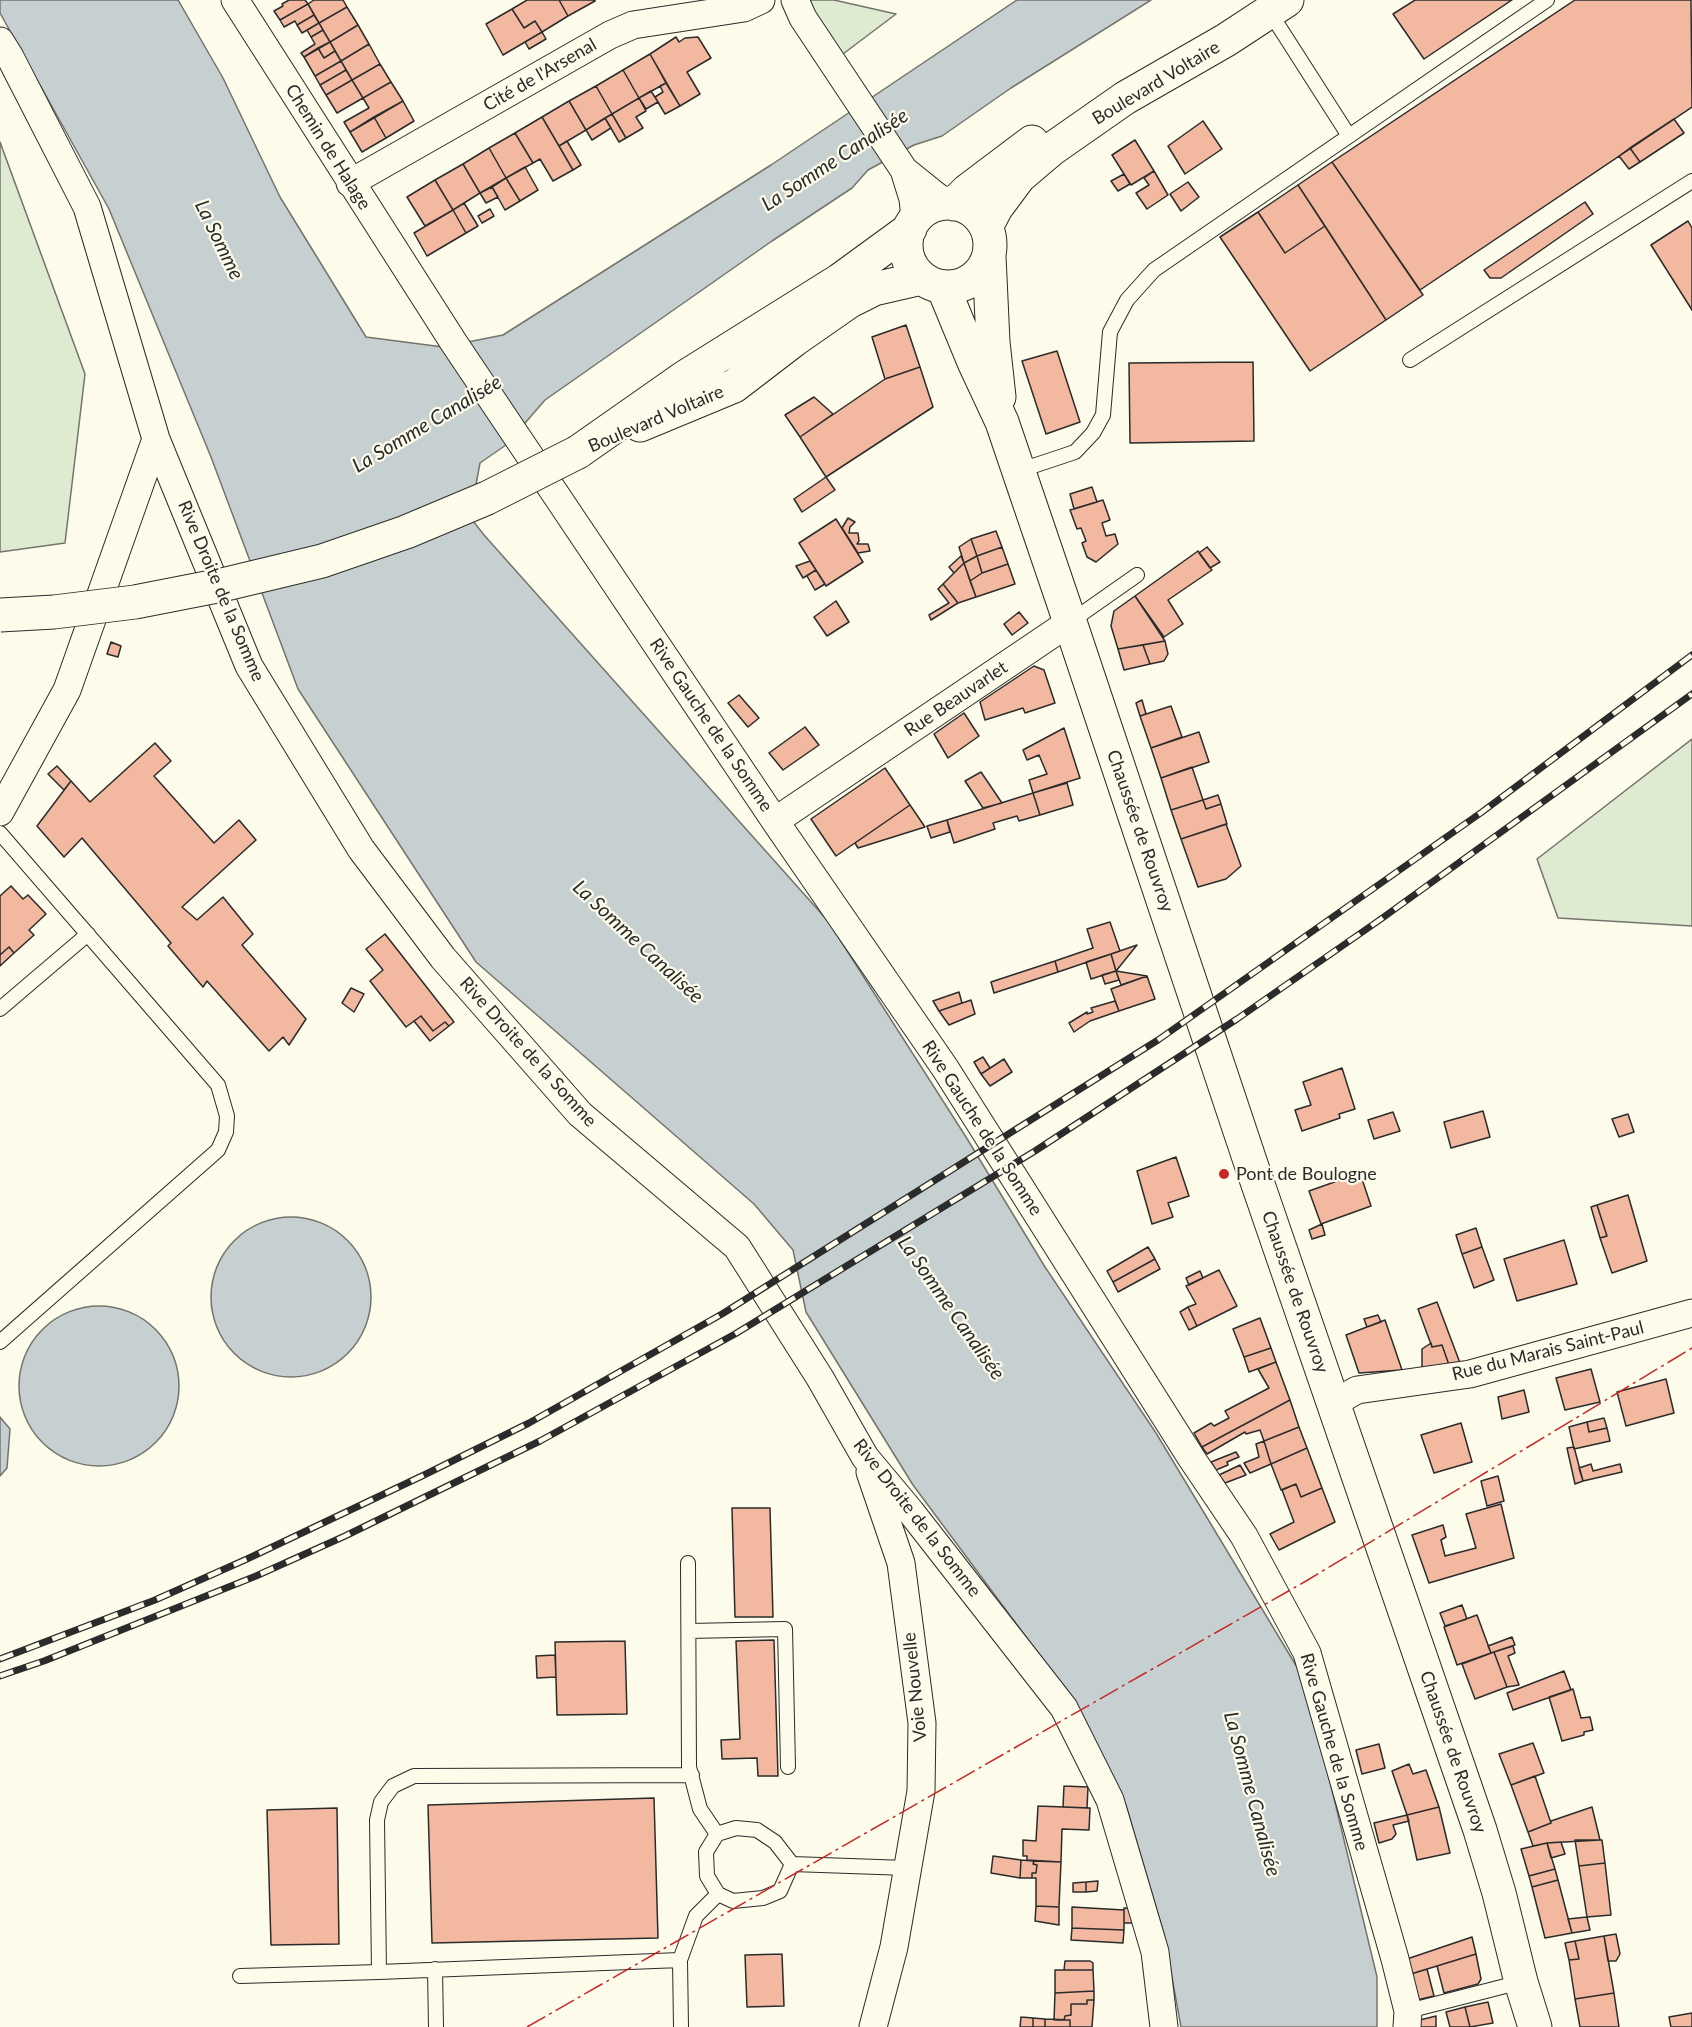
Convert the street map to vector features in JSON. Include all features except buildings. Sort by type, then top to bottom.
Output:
[{"type":"main road","name":"Boulevard Voltaire","points":[[950,204],[1094,93],[1267,3]]},
{"type":"main road","name":"Boulevard Voltaire","points":[[987,242],[996,208],[1019,177],[1052,149],[1267,3]]},
{"type":"main road","points":[[950,204],[973,211],[987,242],[984,268],[967,283],[955,287],[933,283],[913,268],[906,242],[912,224],[933,206],[950,204]]},
{"type":"main road","name":"Boulevard Voltaire","points":[[578,452],[686,377],[840,280],[912,224]]},
{"type":"main road","name":"Chaussée de Rouvroy","points":[[987,242],[993,342],[1002,422]]},
{"type":"main road","name":"Boulevard Voltaire","points":[[578,452],[734,386],[794,339],[850,301],[874,289],[933,283]]},
{"type":"main road","name":"Chaussée de Rouvroy","points":[[933,283],[953,307],[974,362],[1002,422],[1250,1161],[1480,1830],[1535,2027]]},
{"type":"main road","points":[[0,615],[54,612],[135,602],[222,585],[322,561],[406,532],[487,498],[578,452]]},
{"type":"street","name":"Chemin de Halage","points":[[235,0],[422,294]]},
{"type":"street","points":[[795,0],[803,18],[903,170],[913,199],[912,224]]},
{"type":"street","name":"Cité de l'Arsenal","points":[[350,183],[610,35],[633,26],[753,4]]},
{"type":"street","name":"Rive Droite de la Somme","points":[[0,41],[87,207],[156,439],[249,666],[360,849],[443,958],[580,1114],[738,1247],[820,1377],[865,1457],[911,1512],[1064,1708],[1110,1800],[1155,1952],[1164,2027]]},
{"type":"street","points":[[903,170],[950,204]]},
{"type":"street","name":"Rive Gauche de la Somme","points":[[422,294],[775,821],[945,1068],[1192,1459],[1244,1536],[1307,1653],[1395,1959],[1407,2019]]},
{"type":"street","points":[[0,812],[66,690],[156,439]]},
{"type":"street","name":"Rue Beauvarlet","points":[[775,821],[1070,622]]},
{"type":"street","name":"Rue du Marais Saint-Paul","points":[[1334,1403],[1357,1390],[1470,1374],[1692,1313]]},
{"type":"street","name":"Voie Nouvelle","points":[[865,1457],[901,1563],[922,1722],[921,1791],[894,1947],[873,2027]]},
{"type":"lane","points":[[1018,471],[1075,452],[1093,432],[1103,415],[1110,332],[1127,300],[1154,270],[1547,0]]},
{"type":"lane","points":[[1267,3],[1349,136]]},
{"type":"lane","points":[[1410,360],[1692,181]]},
{"type":"lane","name":"Rue Beauvarlet","points":[[1070,622],[1137,574]]},
{"type":"lane","points":[[0,833],[218,1085],[227,1116],[226,1132],[218,1150],[0,1342]]},
{"type":"lane","points":[[0,1009],[88,934]]},
{"type":"lane","points":[[688,1563],[689,1767],[700,1809],[717,1834]]},
{"type":"lane","points":[[689,1630],[785,1629],[788,1767]]},
{"type":"lane","points":[[379,1972],[377,1820],[381,1802],[393,1786],[414,1776],[692,1775]]},
{"type":"lane","points":[[736,1828],[757,1830],[775,1842],[792,1864],[780,1891],[763,1898],[733,1901],[718,1894],[707,1876],[706,1852],[717,1834],[736,1828]]},
{"type":"lane","points":[[792,1864],[908,1868]]},
{"type":"lane","points":[[681,2027],[680,1960],[696,1916],[718,1894]]},
{"type":"lane","points":[[240,1976],[680,1960]]},
{"type":"lane","points":[[435,1969],[436,2027]]},
{"type":"lane","points":[[1407,2019],[1521,1982]]},
{"type":"green space","points":[[797,0],[834,0],[896,14],[835,60]]},
{"type":"green space","points":[[0,142],[85,374],[65,543],[0,552]]},
{"type":"green space","points":[[1692,739],[1692,926],[1558,918],[1537,859]]},
{"type":"water","points":[[0,0],[178,0],[223,78],[280,197],[366,337],[443,347],[503,335],[771,165],[1017,0],[1151,0],[1011,88],[942,136],[914,145],[868,170],[852,188],[772,241],[545,400],[506,445],[480,463],[470,517],[828,921],[966,1137],[1045,1267],[1156,1433],[1306,1682],[1377,1977],[1377,2027],[1181,2027],[1164,1934],[1126,1805],[1067,1692],[913,1485],[806,1312],[793,1250],[754,1204],[476,962],[298,689],[211,457],[109,209],[0,13]]},
{"type":"water","points":[[291,1217],[322,1223],[347,1241],[365,1266],[371,1297],[365,1328],[347,1353],[322,1371],[291,1377],[260,1371],[235,1353],[217,1328],[211,1297],[217,1266],[235,1241],[260,1223]]},
{"type":"water","points":[[99,1306],[130,1312],[155,1330],[173,1355],[179,1386],[173,1417],[155,1442],[130,1460],[99,1466],[68,1460],[43,1442],[25,1417],[19,1386],[25,1355],[43,1330],[68,1312]]},
{"type":"water","points":[[0,1417],[10,1429],[7,1468],[0,1476]]},
{"type":"railway","points":[[0,1659],[155,1600],[424,1475],[529,1423],[722,1314],[1158,1040],[1482,812],[1692,655]]},
{"type":"railway","points":[[0,1676],[44,1661],[256,1576],[345,1536],[540,1441],[735,1334],[1035,1151],[1237,1019],[1381,919],[1692,694]]},
{"type":"power","points":[[527,2027],[1306,1581],[1692,1348]]},
{"type":"place","name":"Pont de Boulogne","points":[[1224,1174]]},
{"type":"water label","name":"La Somme Canalisée","points":[[835,160]]},
{"type":"water label","name":"La Somme","points":[[219,240]]},
{"type":"water label","name":"La Somme Canalisée","points":[[427,424]]},
{"type":"water label","name":"La Somme Canalisée","points":[[638,942]]},
{"type":"water label","name":"La Somme Canalisée","points":[[951,1308]]},
{"type":"water label","name":"La Somme Canalisée","points":[[1252,1794]]}]
